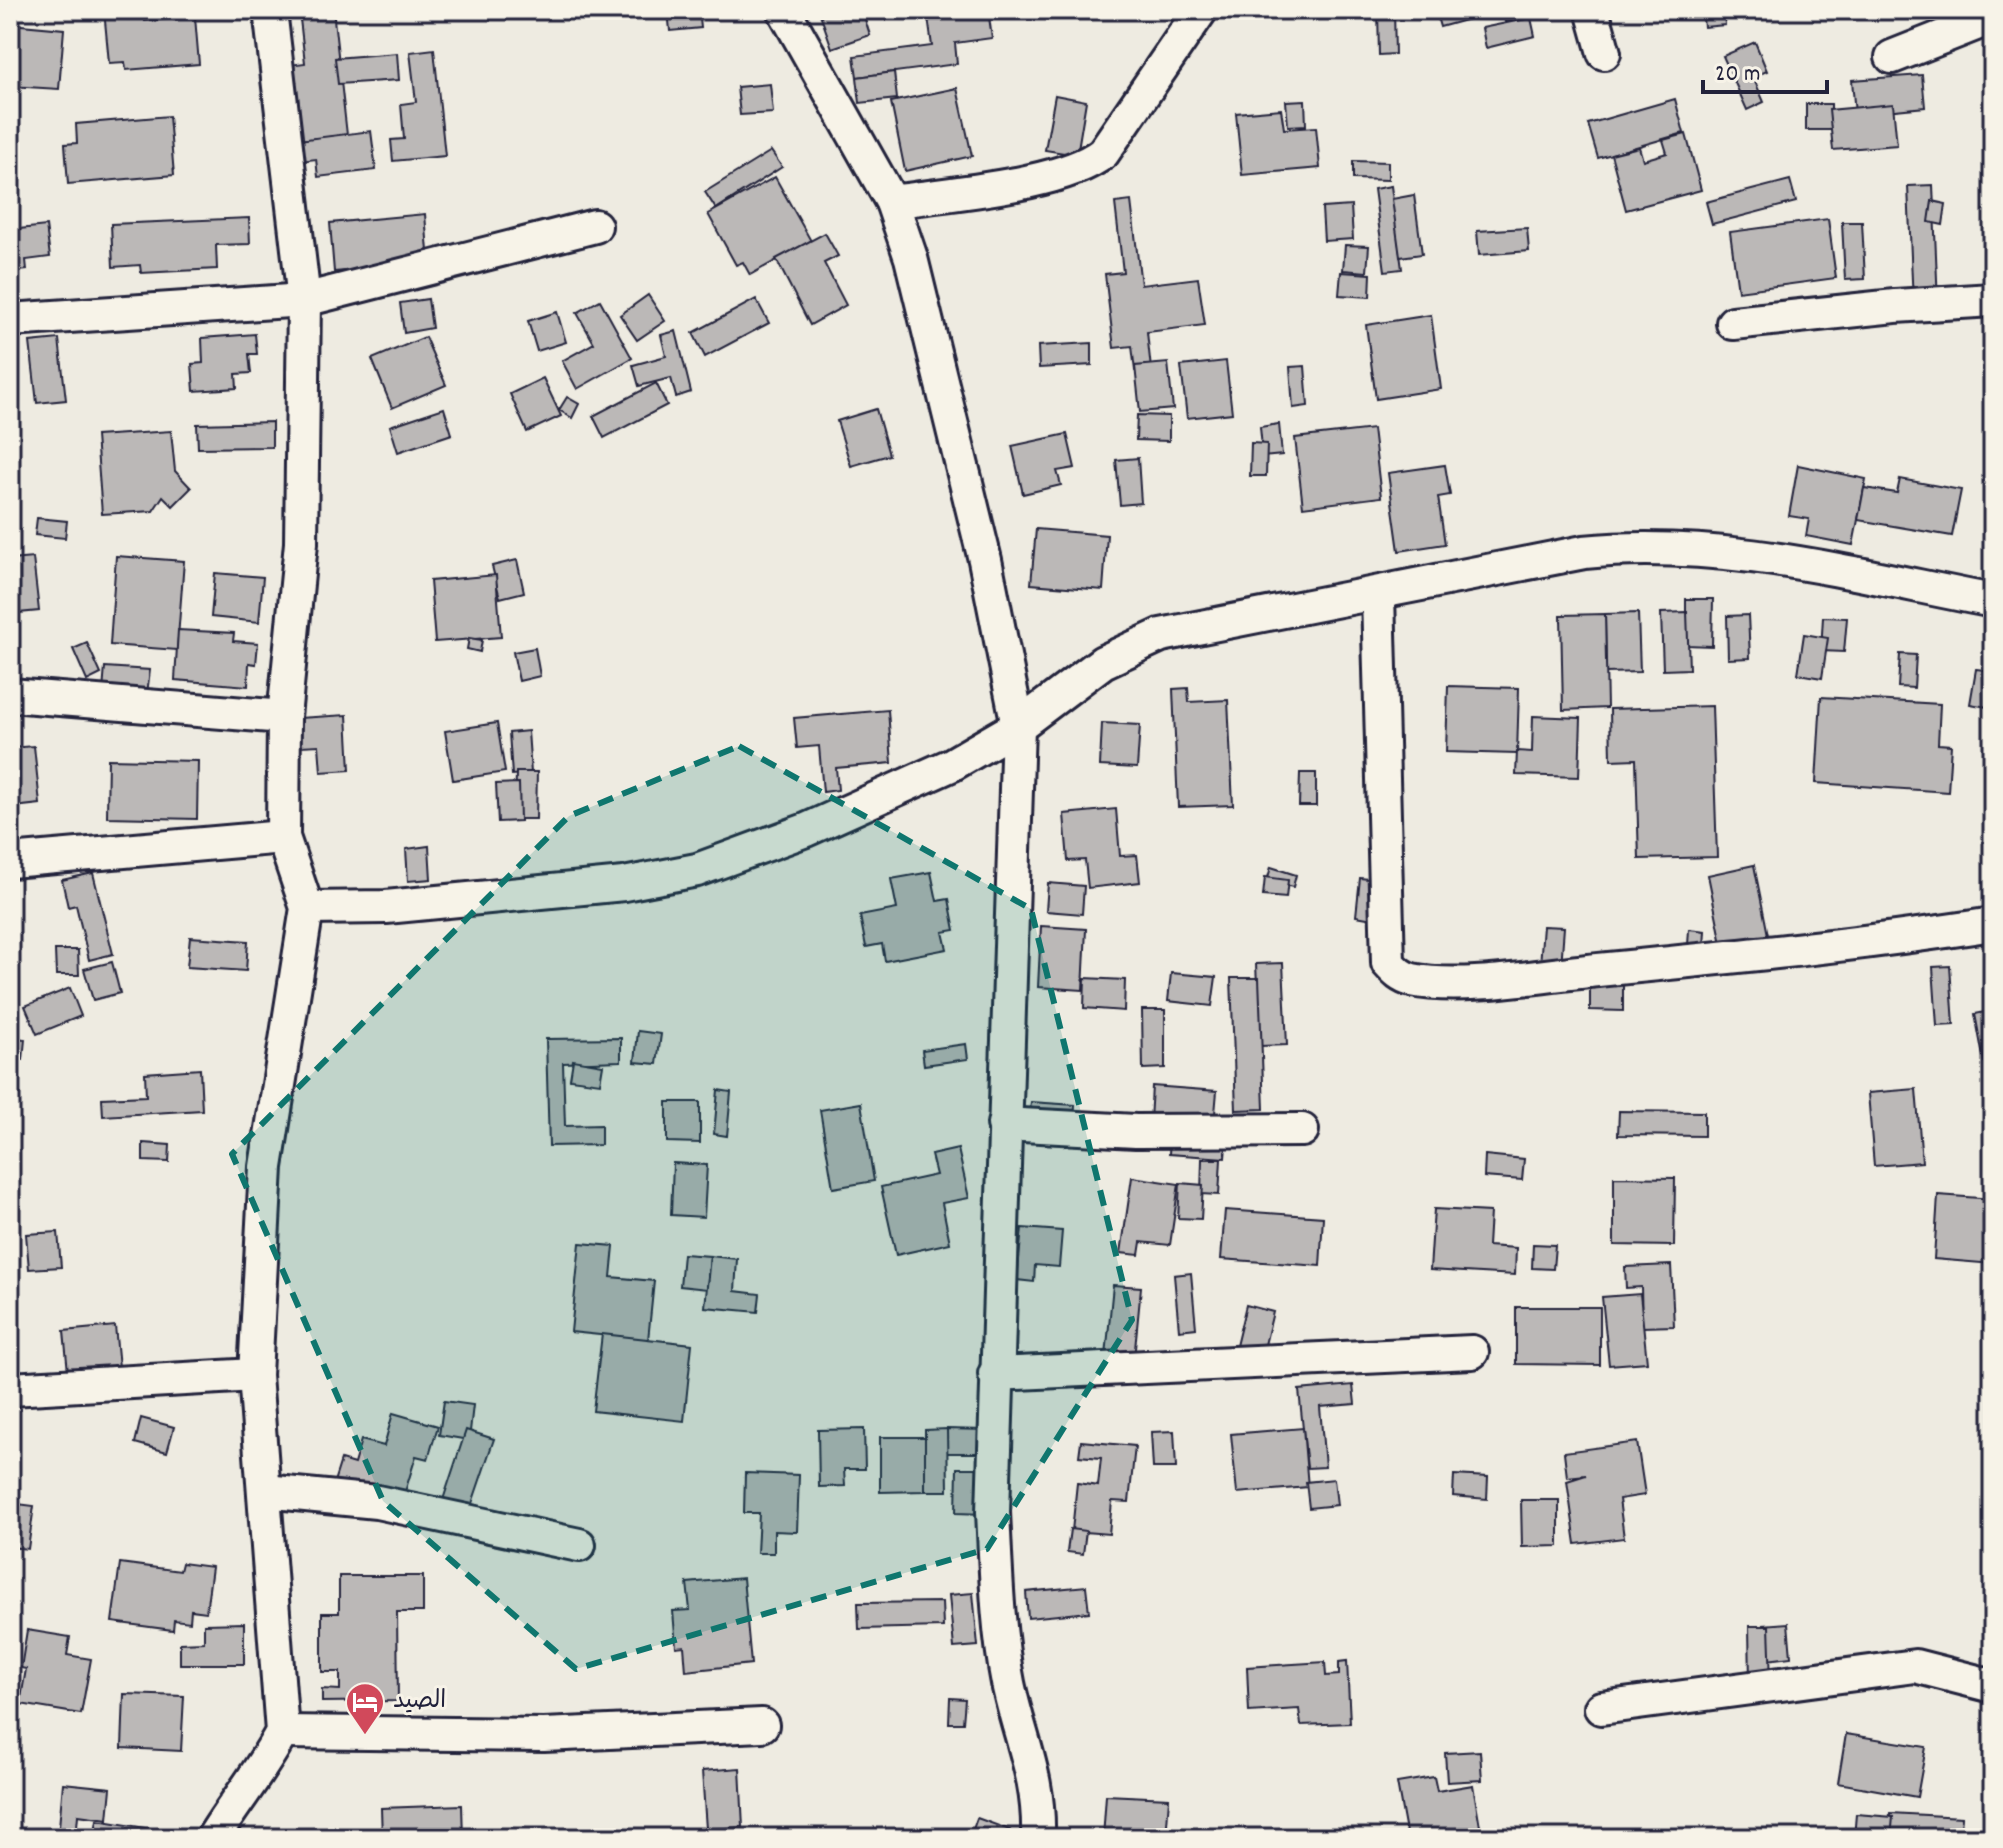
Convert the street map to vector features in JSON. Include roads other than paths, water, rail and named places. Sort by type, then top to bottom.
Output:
[{"type":"street","points":[[213,1838],[233,1805],[265,1765],[282,1732],[255,1375],[266,1167],[307,908],[283,837],[284,717],[301,543],[304,300],[270,10]]},
{"type":"street","points":[[784,10],[892,202],[911,258],[985,560],[1018,726],[993,1512],[998,1607],[1008,1683],[1038,1793],[1038,1838]]},
{"type":"street","points":[[892,202],[1053,175],[1086,166],[1103,153],[1201,10]]},
{"type":"street","points":[[1592,10],[1604,53]]},
{"type":"street","points":[[1892,57],[1993,17]]},
{"type":"street","points":[[10,320],[304,300],[595,226]]},
{"type":"street","points":[[1733,323],[1895,306],[1993,300]]},
{"type":"street","points":[[307,908],[433,903],[624,884],[697,870],[882,798],[951,765],[1018,726],[1103,662],[1161,635],[1378,595],[1584,552],[1628,548],[1736,551],[1993,601]]},
{"type":"street","points":[[1378,595],[1388,963],[1399,975],[1421,981],[1459,982],[1549,975],[1777,953],[1993,924]]},
{"type":"street","points":[[10,695],[284,717]]},
{"type":"street","points":[[10,861],[283,837]]},
{"type":"street","points":[[1004,1124],[1136,1131],[1302,1130]]},
{"type":"street","points":[[995,1374],[1472,1352]]},
{"type":"street","points":[[10,1389],[255,1375]]},
{"type":"street","points":[[265,1491],[377,1502],[579,1545]]},
{"type":"street","points":[[1601,1708],[1915,1666],[1993,1686]]},
{"type":"street","points":[[282,1732],[544,1735],[762,1725]]},
{"type":"place","name":"الصيد","points":[[365,1736]]}]
